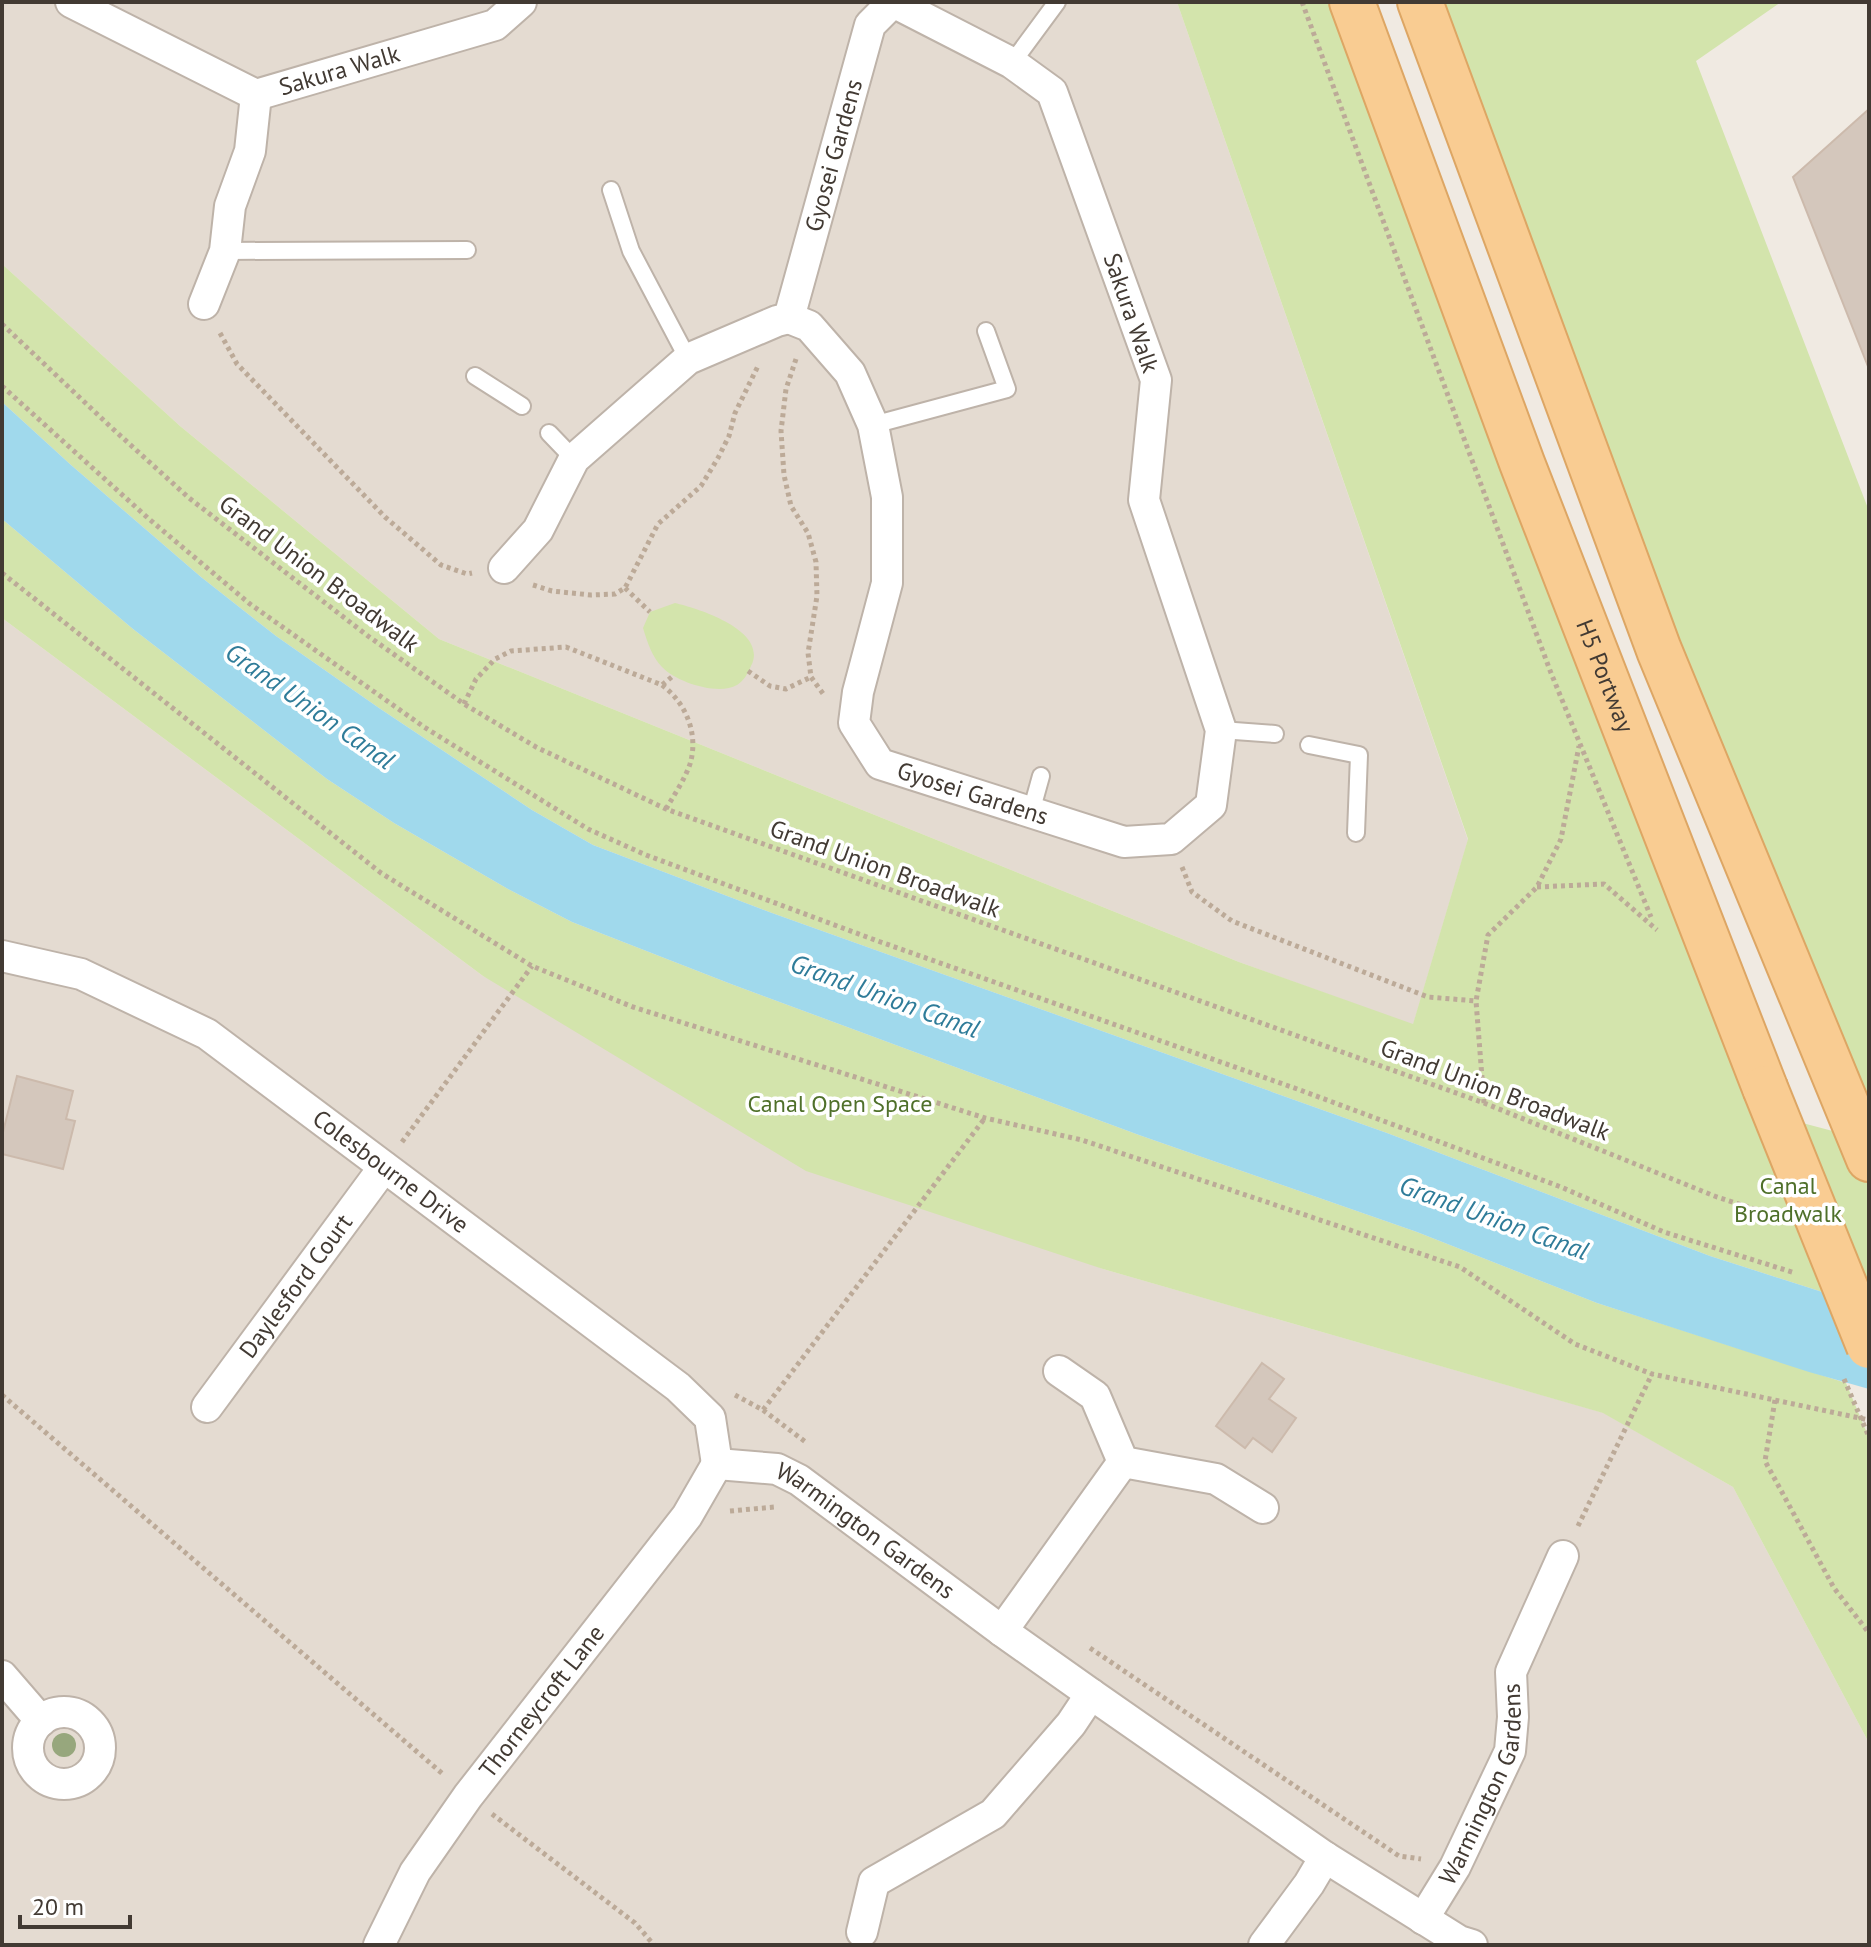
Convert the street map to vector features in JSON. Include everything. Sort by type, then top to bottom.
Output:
[{"type":"main road","name":"H5 Portway","points":[[1352,2],[1522,463],[1765,1088],[1869,1346]]},
{"type":"main road","points":[[1420,2],[1659,650],[1869,1159]]},
{"type":"street","name":"Sakura Walk","points":[[71,2],[256,95],[495,25],[521,2]]},
{"type":"street","name":"Sakura Walk","points":[[893,2],[1012,63],[1052,92],[1156,380],[1144,500],[1221,730],[1211,805],[1171,839]]},
{"type":"street","name":"Gyosei Gardens","points":[[792,322],[870,25],[893,2]]},
{"type":"street","points":[[204,304],[225,251],[230,206],[250,151],[256,95]]},
{"type":"street","points":[[504,568],[538,530],[574,459],[688,359],[792,322],[850,373],[873,425],[887,497],[887,583],[858,692],[854,723]]},
{"type":"street","name":"Gyosei Gardens","points":[[854,723],[880,764],[1124,842],[1171,839]]},
{"type":"street","name":"Colesbourne Drive","points":[[2,956],[81,974],[207,1034],[678,1387],[710,1418],[717,1464]]},
{"type":"street","name":"Daylesford Court","points":[[207,1407],[384,1167]]},
{"type":"street","points":[[1059,1371],[1095,1396],[1123,1462]]},
{"type":"street","points":[[1123,1462],[1216,1479],[1263,1508]]},
{"type":"street","points":[[1002,1631],[1123,1462]]},
{"type":"street","name":"Warmington Gardens","points":[[717,1464],[777,1469],[799,1480],[1002,1631],[1325,1857],[1459,1941],[1472,1945]]},
{"type":"street","name":"Thorneycroft Lane","points":[[379,1945],[415,1872],[468,1796],[687,1516],[717,1464]]},
{"type":"street","name":"Warmington Gardens","points":[[1423,1919],[1455,1867],[1510,1751],[1513,1717],[1511,1672],[1563,1556]]},
{"type":"street","points":[[2,1676],[41,1721]]},
{"type":"street","points":[[858,1938],[874,1882],[993,1814],[1071,1724],[1091,1694]]},
{"type":"street","points":[[1264,1945],[1325,1857]]},
{"type":"lane","points":[[1012,63],[1057,2]]},
{"type":"lane","points":[[611,190],[631,251],[688,359]]},
{"type":"lane","points":[[225,251],[467,250]]},
{"type":"lane","points":[[873,425],[1007,389],[986,331]]},
{"type":"lane","points":[[475,376],[522,406]]},
{"type":"lane","points":[[549,433],[574,459]]},
{"type":"lane","points":[[1221,730],[1275,734]]},
{"type":"lane","points":[[1309,745],[1359,755],[1356,833]]},
{"type":"lane","points":[[1031,812],[1041,776]]},
{"type":"path","points":[[204,304],[237,364],[385,517],[441,565],[467,574],[504,568],[520,581],[552,591],[591,595],[615,594],[625,588],[658,524],[701,486],[729,436],[735,413],[765,354],[792,322]]},
{"type":"path","points":[[792,322],[781,431],[784,475],[791,506],[808,533],[816,562],[817,596],[808,653],[811,677],[831,704],[854,723]]},
{"type":"path","name":"Grand Union Broadwalk","points":[[2,324],[189,498],[368,636],[464,704],[536,747],[666,809],[1484,1103],[1717,1197],[1778,1217]]},
{"type":"path","points":[[2,386],[149,519],[250,604],[424,727],[588,829],[646,855],[817,919],[1300,1090],[1561,1187],[1664,1232],[1810,1277]]},
{"type":"path","points":[[2,573],[381,873],[532,966],[633,1007],[985,1118],[1082,1140],[1460,1267],[1575,1344],[1652,1374],[1869,1420]]},
{"type":"path","points":[[625,588],[650,612]]},
{"type":"path","points":[[464,704],[476,679],[495,659],[511,651],[566,647],[662,685],[675,695],[687,714],[692,735],[690,763],[666,809]]},
{"type":"path","points":[[748,671],[770,686],[786,689],[811,677]]},
{"type":"path","points":[[662,685],[673,676]]},
{"type":"path","points":[[1484,1103],[1476,1001],[1488,935],[1537,887],[1561,839],[1579,745]]},
{"type":"path","points":[[1171,839],[1192,892],[1232,921],[1428,997],[1476,1001]]},
{"type":"path","points":[[1537,887],[1604,884],[1657,930]]},
{"type":"path","points":[[384,1167],[532,966]]},
{"type":"path","points":[[763,1410],[985,1118]]},
{"type":"path","points":[[1563,1556],[1652,1374]]},
{"type":"path","points":[[726,1390],[763,1410],[812,1447]]},
{"type":"path","points":[[2,1395],[468,1796],[635,1923],[654,1945]]},
{"type":"path","points":[[1775,1400],[1765,1461],[1834,1588],[1869,1633]]},
{"type":"path","points":[[1087,1646],[1399,1856],[1432,1858],[1455,1867]]},
{"type":"shaded area","points":[[2,2],[1177,2],[1468,840],[1413,1025],[1239,962],[439,639],[180,426],[2,264]]},
{"type":"shaded area","points":[[2,618],[483,976],[1103,1269],[1604,1413],[1733,1487],[1869,1743],[1869,1945],[2,1945]]},
{"type":"green space","name":"Canal Broadwalk","points":[[1177,2],[1352,2],[1776,1116],[1859,1138],[1421,2],[1781,2],[1696,61],[1869,511],[1869,1307],[1710,1256],[1387,1133],[772,913],[593,845],[532,810],[276,636],[201,577],[2,402],[2,264],[180,426],[439,639],[1239,962],[1413,1024],[1468,839]]},
{"type":"green space","name":"Canal Open Space","points":[[2,519],[133,629],[327,779],[394,823],[572,922],[1139,1135],[1417,1232],[1597,1303],[1846,1383],[1869,1438],[1869,1743],[1733,1487],[1603,1413],[1103,1269],[806,1171],[483,976],[2,618]]},
{"type":"green space","points":[[675,603],[715,616],[741,632],[754,653],[746,677],[729,688],[709,688],[677,678],[658,663],[643,628],[650,612]]},
{"type":"water","name":"Grand Union Canal","points":[[2,402],[201,577],[276,636],[532,810],[593,845],[772,913],[1387,1133],[1710,1256],[1869,1307],[1869,1389],[1597,1303],[1417,1232],[1139,1135],[731,984],[572,922],[508,889],[394,823],[327,779],[133,629],[2,519]]},
{"type":"building","points":[[1869,109],[1869,369],[1793,177]]},
{"type":"building","points":[[17,1076],[73,1091],[66,1119],[75,1121],[63,1169],[2,1154],[2,1136]]},
{"type":"building","points":[[1262,1363],[1284,1379],[1269,1399],[1296,1418],[1272,1452],[1253,1438],[1245,1448],[1216,1426]]}]
